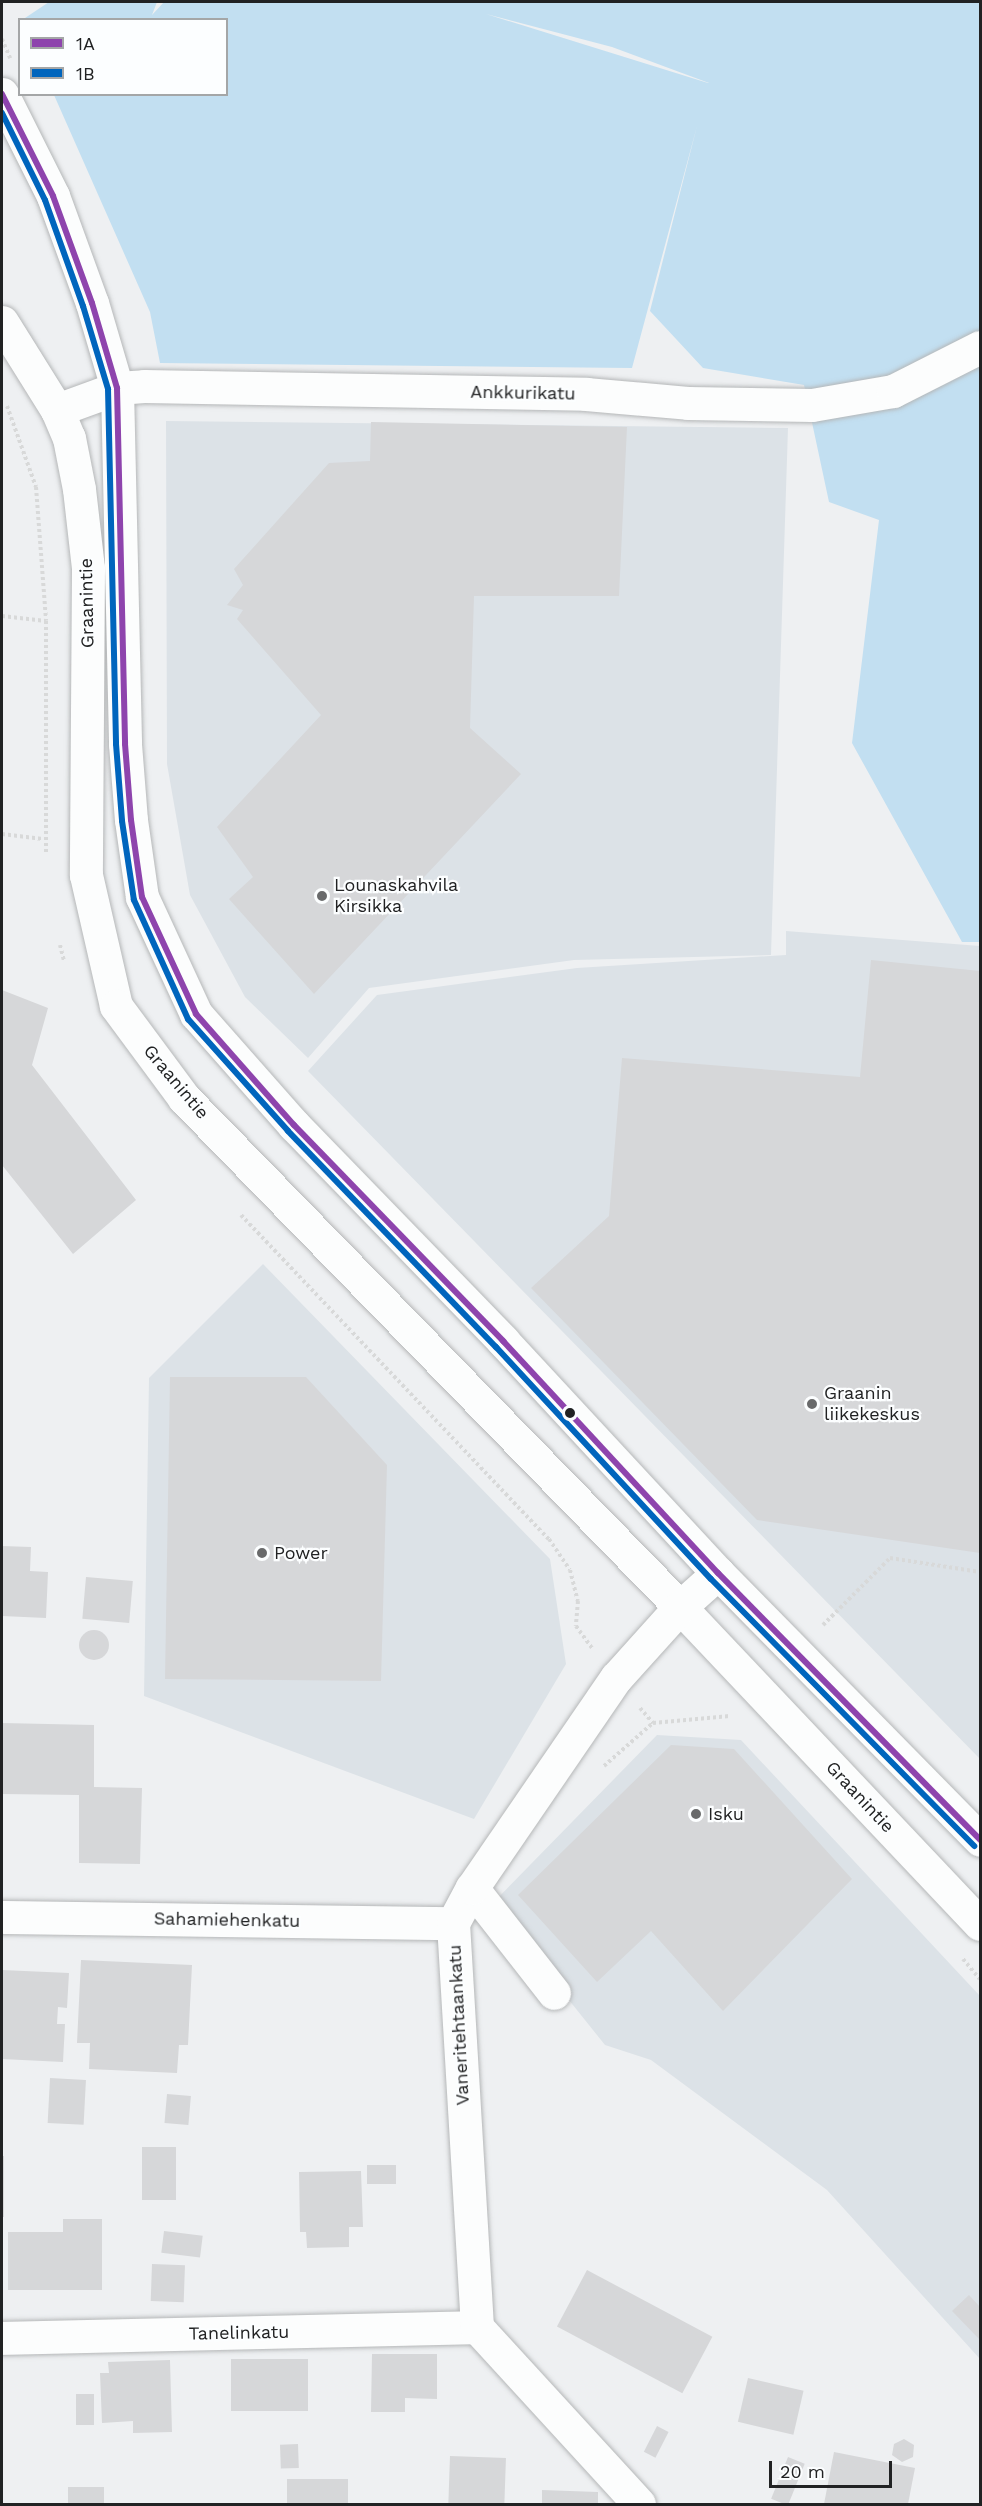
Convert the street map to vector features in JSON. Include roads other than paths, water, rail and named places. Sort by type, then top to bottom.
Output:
[{"type":"street","name":"Graanintie","points":[[2,94],[52,196],[92,303],[117,388],[124,744],[131,820],[142,897],[196,1014],[302,1134],[503,1341],[718,1573],[981,1840]]},
{"type":"street","name":"Graanintie","points":[[2,322],[57,410],[69,438],[79,489],[88,568],[86,875],[116,1006],[184,1098],[680,1607],[981,1924]]},
{"type":"street","name":"Ankkurikatu","points":[[57,410],[117,388],[586,394],[688,404],[812,405],[893,391],[981,348]]},
{"type":"street","name":"Vaneritehtaankatu","points":[[477,2327],[453,1923],[472,1888],[616,1678],[680,1607],[718,1573]]},
{"type":"street","points":[[472,1888],[554,1993]]},
{"type":"street","name":"Sahamiehenkatu","points":[[2,1917],[453,1923]]},
{"type":"street","points":[[477,2327],[639,2505]]},
{"type":"street","name":"Tanelinkatu","points":[[2,2338],[477,2327]]},
{"type":"place","name":"Lounaskahvila Kirsikka","points":[[322,896]]},
{"type":"place","name":"Graanin liikekeskus","points":[[812,1404]]},
{"type":"place","name":"Power","points":[[262,1553]]},
{"type":"place","name":"Isku","points":[[696,1814]]}]
